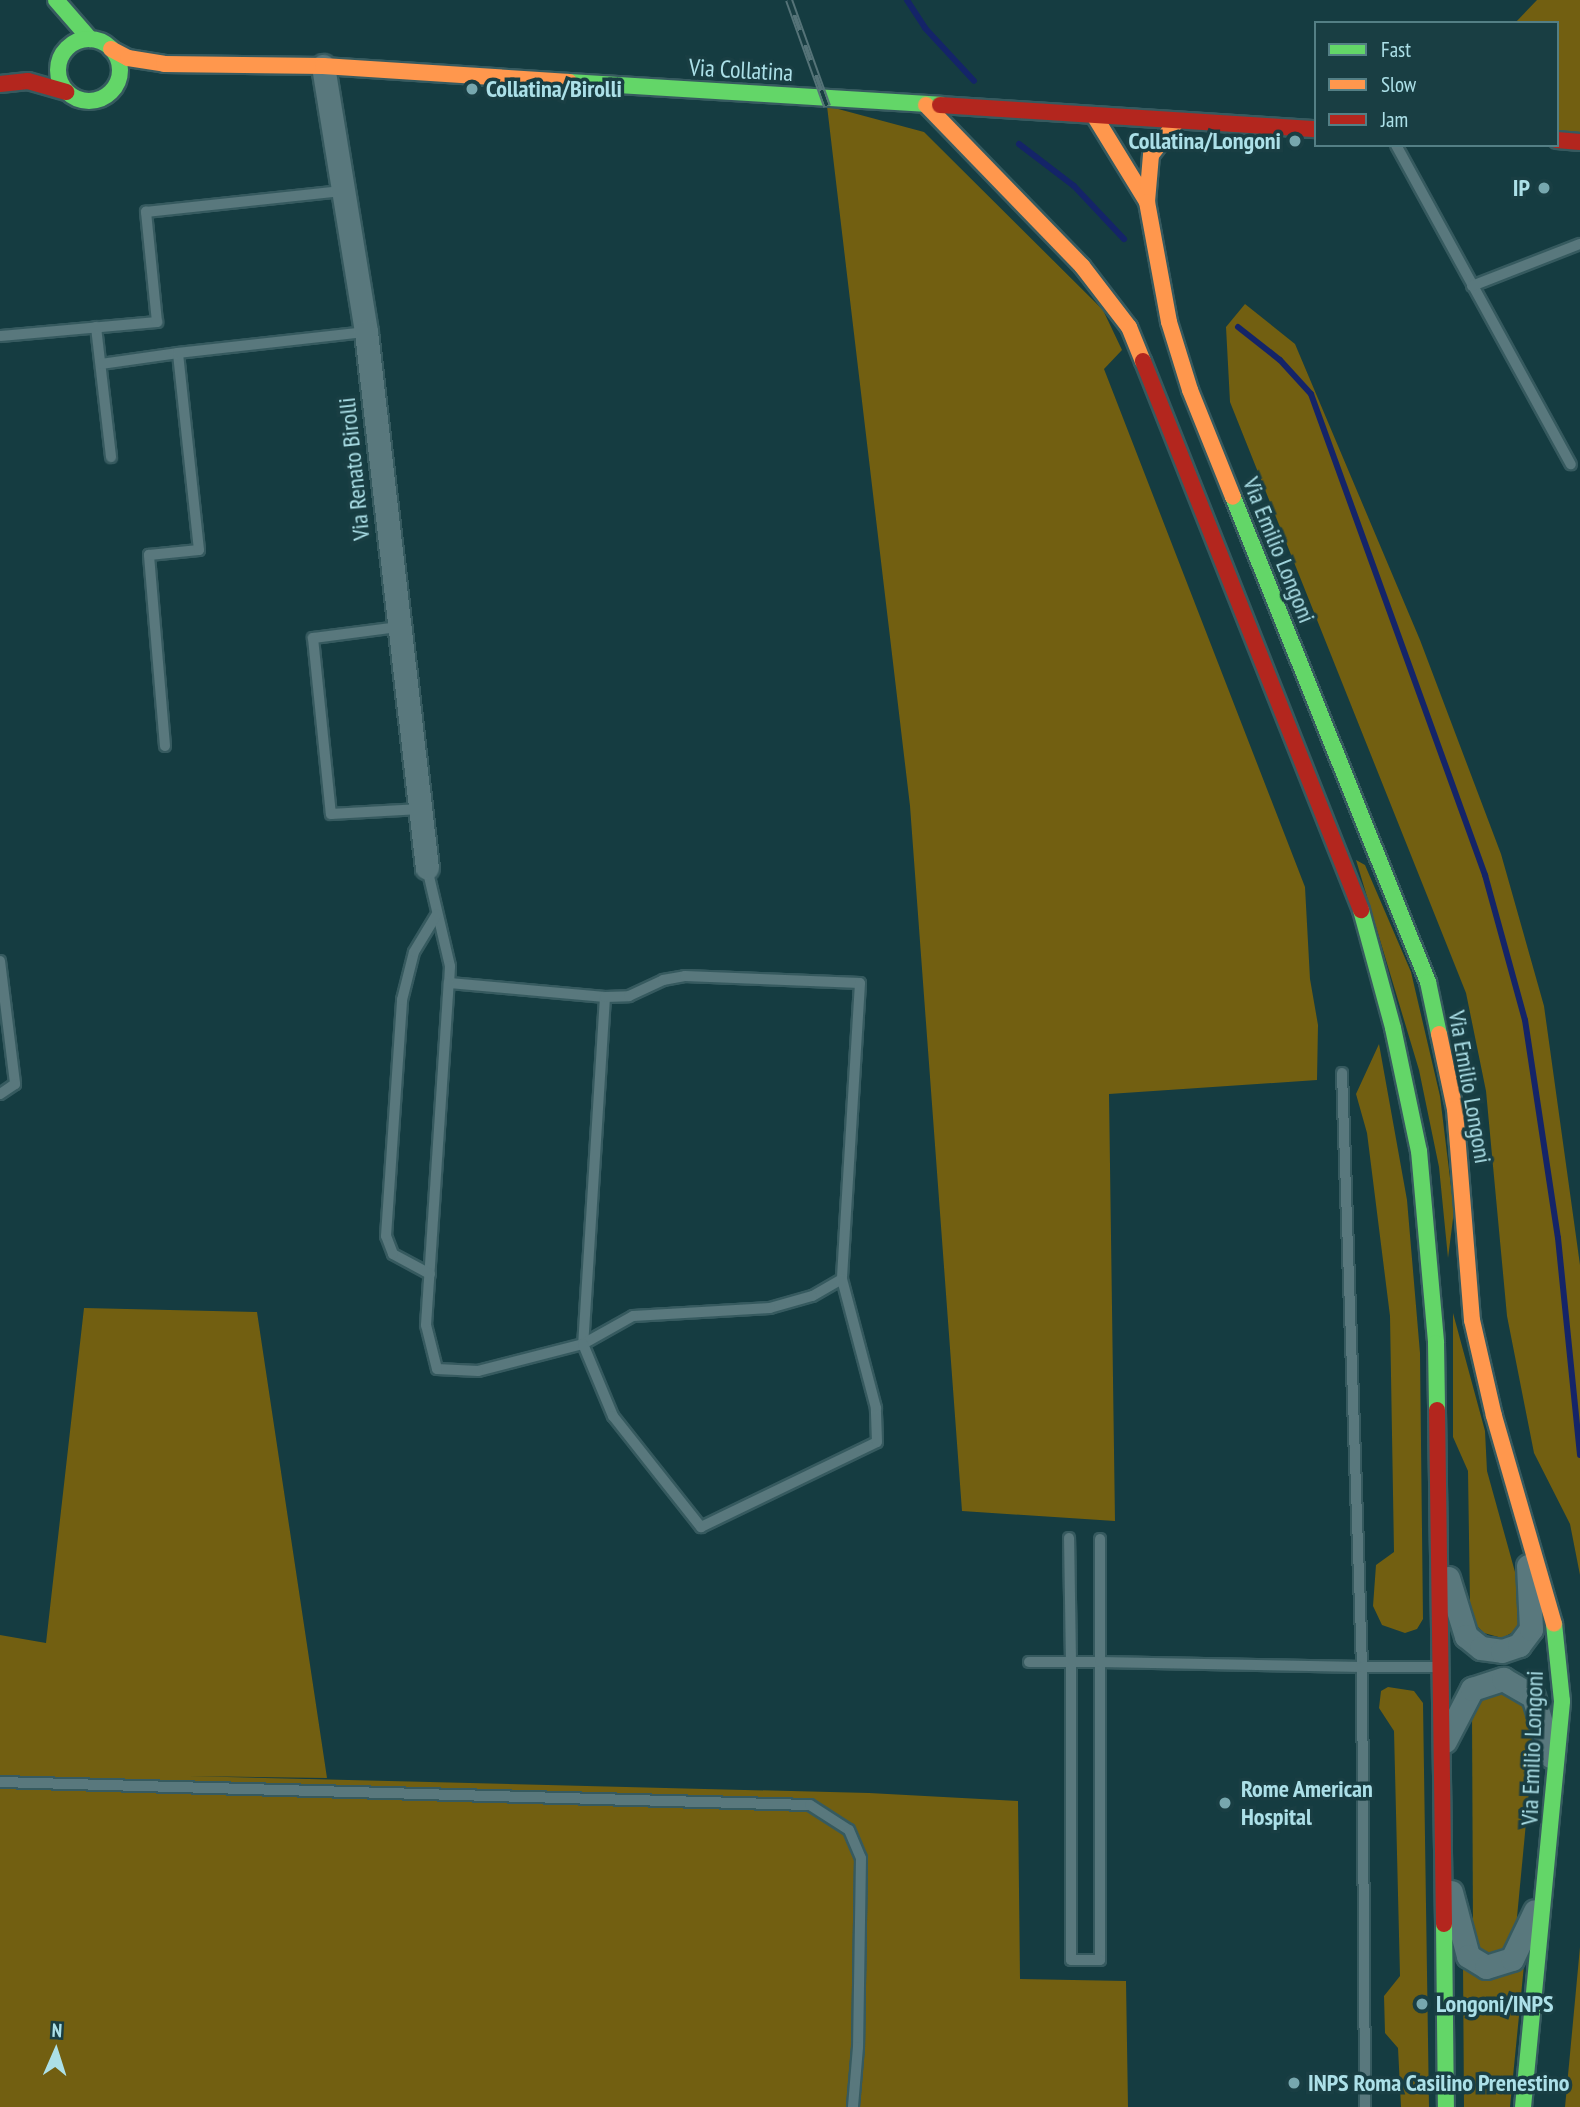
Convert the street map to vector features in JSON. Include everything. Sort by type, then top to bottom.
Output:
[{"type":"street","points":[[0,84],[29,80],[84,99],[104,97],[119,79],[120,69],[111,49],[90,39],[59,6]]},
{"type":"street","points":[[59,6],[66,92]]},
{"type":"street","points":[[29,80],[61,55],[90,39]]},
{"type":"street","name":"Via Collatina","points":[[111,49],[128,58],[164,64],[323,66],[1314,129]]},
{"type":"street","name":"Via Collatina","points":[[119,79],[164,64]]},
{"type":"street","name":"Via Renato Birolli","points":[[323,66],[366,332],[426,868]]},
{"type":"street","points":[[926,106],[1082,265],[1129,327],[1355,889],[1393,1028],[1419,1151],[1436,1343],[1446,2107]]},
{"type":"street","points":[[1095,117],[1147,202]]},
{"type":"street","name":"Via Emilio Longoni","points":[[1177,121],[1151,155],[1147,202],[1154,257],[1191,390],[1428,982],[1455,1109],[1472,1320],[1544,1573],[1557,1637],[1562,1701],[1548,1877],[1523,2107]]},
{"type":"street","points":[[1559,140],[1580,142]]},
{"type":"street","points":[[1438,1541],[1466,1636],[1495,1652],[1519,1645],[1531,1629],[1533,1602],[1515,1478]]},
{"type":"street","points":[[1443,1745],[1472,1689],[1494,1680],[1512,1681],[1526,1688],[1537,1704],[1556,1776]]},
{"type":"street","points":[[1444,1866],[1468,1956],[1486,1967],[1502,1965],[1516,1954],[1548,1877]]},
{"type":"lane","points":[[1397,147],[1571,464]]},
{"type":"lane","points":[[0,336],[157,321],[146,212],[344,191]]},
{"type":"lane","points":[[1472,286],[1580,244]]},
{"type":"lane","points":[[96,327],[111,457]]},
{"type":"lane","points":[[101,364],[366,332]]},
{"type":"lane","points":[[164,746],[149,555],[199,550],[178,353]]},
{"type":"lane","points":[[398,627],[313,638],[331,814],[420,809]]},
{"type":"lane","points":[[426,868],[450,966],[426,1325],[437,1369],[478,1371],[583,1344],[633,1316],[770,1308],[813,1296],[842,1279]]},
{"type":"lane","points":[[430,1274],[393,1254],[386,1236],[402,1000],[414,952],[437,914]]},
{"type":"lane","points":[[0,961],[15,1084],[0,1094]]},
{"type":"lane","points":[[449,983],[605,997],[629,996],[663,980],[685,976],[860,983],[842,1279],[876,1408],[877,1442],[701,1527],[613,1416],[583,1344],[605,997]]},
{"type":"lane","points":[[1342,1073],[1362,1667],[1365,2107]]},
{"type":"lane","points":[[1069,1538],[1071,1960],[1100,1960],[1100,1539]]},
{"type":"lane","points":[[1029,1662],[1441,1667]]},
{"type":"lane","points":[[0,1782],[810,1805],[849,1830],[861,1858],[853,2107]]},
{"type":"shaded area","points":[[1537,0],[1580,0],[1580,133],[1559,132],[1559,21],[1517,21]]},
{"type":"shaded area","points":[[827,106],[924,132],[1103,310],[1122,350],[1104,369],[1305,887],[1310,979],[1318,1025],[1317,1080],[1109,1094],[1115,1521],[962,1511],[910,806]]},
{"type":"shaded area","points":[[1245,304],[1295,344],[1420,640],[1501,854],[1544,1006],[1580,1265],[1580,1575],[1570,1524],[1534,1453],[1507,1316],[1486,1091],[1466,993],[1230,402],[1226,327]]},
{"type":"shaded area","points":[[1356,860],[1365,865],[1411,972],[1440,1096],[1454,1211],[1448,1258],[1439,1167],[1419,1070]]},
{"type":"shaded area","points":[[1379,1044],[1407,1200],[1420,1353],[1423,1619],[1417,1629],[1405,1633],[1382,1625],[1373,1606],[1376,1565],[1394,1552],[1390,1316],[1367,1133],[1356,1094]]},
{"type":"shaded area","points":[[84,1308],[257,1312],[327,1778],[188,1776],[869,1793],[1018,1801],[1020,1979],[1126,1981],[1128,2107],[0,2107],[0,1635],[46,1643]]},
{"type":"shaded area","points":[[1453,1313],[1485,1431],[1487,1471],[1525,1608],[1519,1629],[1502,1638],[1484,1633],[1473,1622],[1470,1604],[1468,1471],[1453,1437]]},
{"type":"shaded area","points":[[1514,1685],[1536,1718],[1515,1938],[1499,1955],[1485,1955],[1477,1949],[1473,1932],[1472,1713],[1480,1693]]},
{"type":"shaded area","points":[[1388,1687],[1414,1691],[1423,1703],[1429,2107],[1401,2107],[1398,2048],[1385,2033],[1384,1996],[1400,1976],[1394,1731],[1379,1708],[1381,1691]]},
{"type":"shaded area","points":[[1580,1947],[1580,2107],[1565,2107]]},
{"type":"shaded area","points":[[1463,1963],[1495,1978],[1524,1965],[1510,2107],[1464,2107]]},
{"type":"waterway","points":[[907,0],[925,28],[974,81]]},
{"type":"waterway","points":[[1019,144],[1074,186],[1124,239]]},
{"type":"waterway","points":[[1238,327],[1280,360],[1311,394],[1485,875],[1525,1020],[1558,1238],[1580,1455]]},
{"type":"railway","points":[[789,0],[827,106]]},
{"type":"traffic: fast","points":[[56,0],[90,39]]},
{"type":"traffic: fast","points":[[89,39],[111,48],[120,70],[111,92],[89,101],[67,92],[58,70],[67,48],[89,39]]},
{"type":"traffic: fast","points":[[569,82],[940,105]]},
{"type":"traffic: fast","points":[[1233,497],[1428,982],[1439,1034]]},
{"type":"traffic: fast","points":[[1361,910],[1393,1028],[1419,1151],[1436,1343],[1437,1410]]},
{"type":"traffic: fast","points":[[1523,2107],[1562,1701],[1554,1624]]},
{"type":"traffic: fast","points":[[1444,1924],[1446,2107]]},
{"type":"traffic: slow","points":[[111,49],[128,58],[164,64],[323,66],[569,82]]},
{"type":"traffic: slow","points":[[926,105],[1082,266],[1129,327],[1143,361]]},
{"type":"traffic: slow","points":[[1095,117],[1147,202]]},
{"type":"traffic: slow","points":[[1177,121],[1151,155],[1147,202],[1169,322],[1190,390],[1233,497]]},
{"type":"traffic: slow","points":[[1439,1034],[1455,1109],[1472,1320],[1494,1416],[1554,1624]]},
{"type":"traffic: jam","points":[[0,84],[28,81],[66,92]]},
{"type":"traffic: jam","points":[[940,105],[1314,129]]},
{"type":"traffic: jam","points":[[1559,140],[1580,142]]},
{"type":"traffic: jam","points":[[1143,361],[1361,910]]},
{"type":"traffic: jam","points":[[1437,1410],[1444,1924]]},
{"type":"place","name":"Collatina/Birolli","points":[[472,89]]},
{"type":"place","name":"Collatina/Longoni","points":[[1295,141]]},
{"type":"place","name":"IP","points":[[1544,188]]},
{"type":"place","name":"Rome American Hospital","points":[[1225,1803]]},
{"type":"place","name":"Longoni/INPS","points":[[1422,2004]]},
{"type":"place","name":"INPS Roma Casilino Prenestino","points":[[1294,2083]]}]
